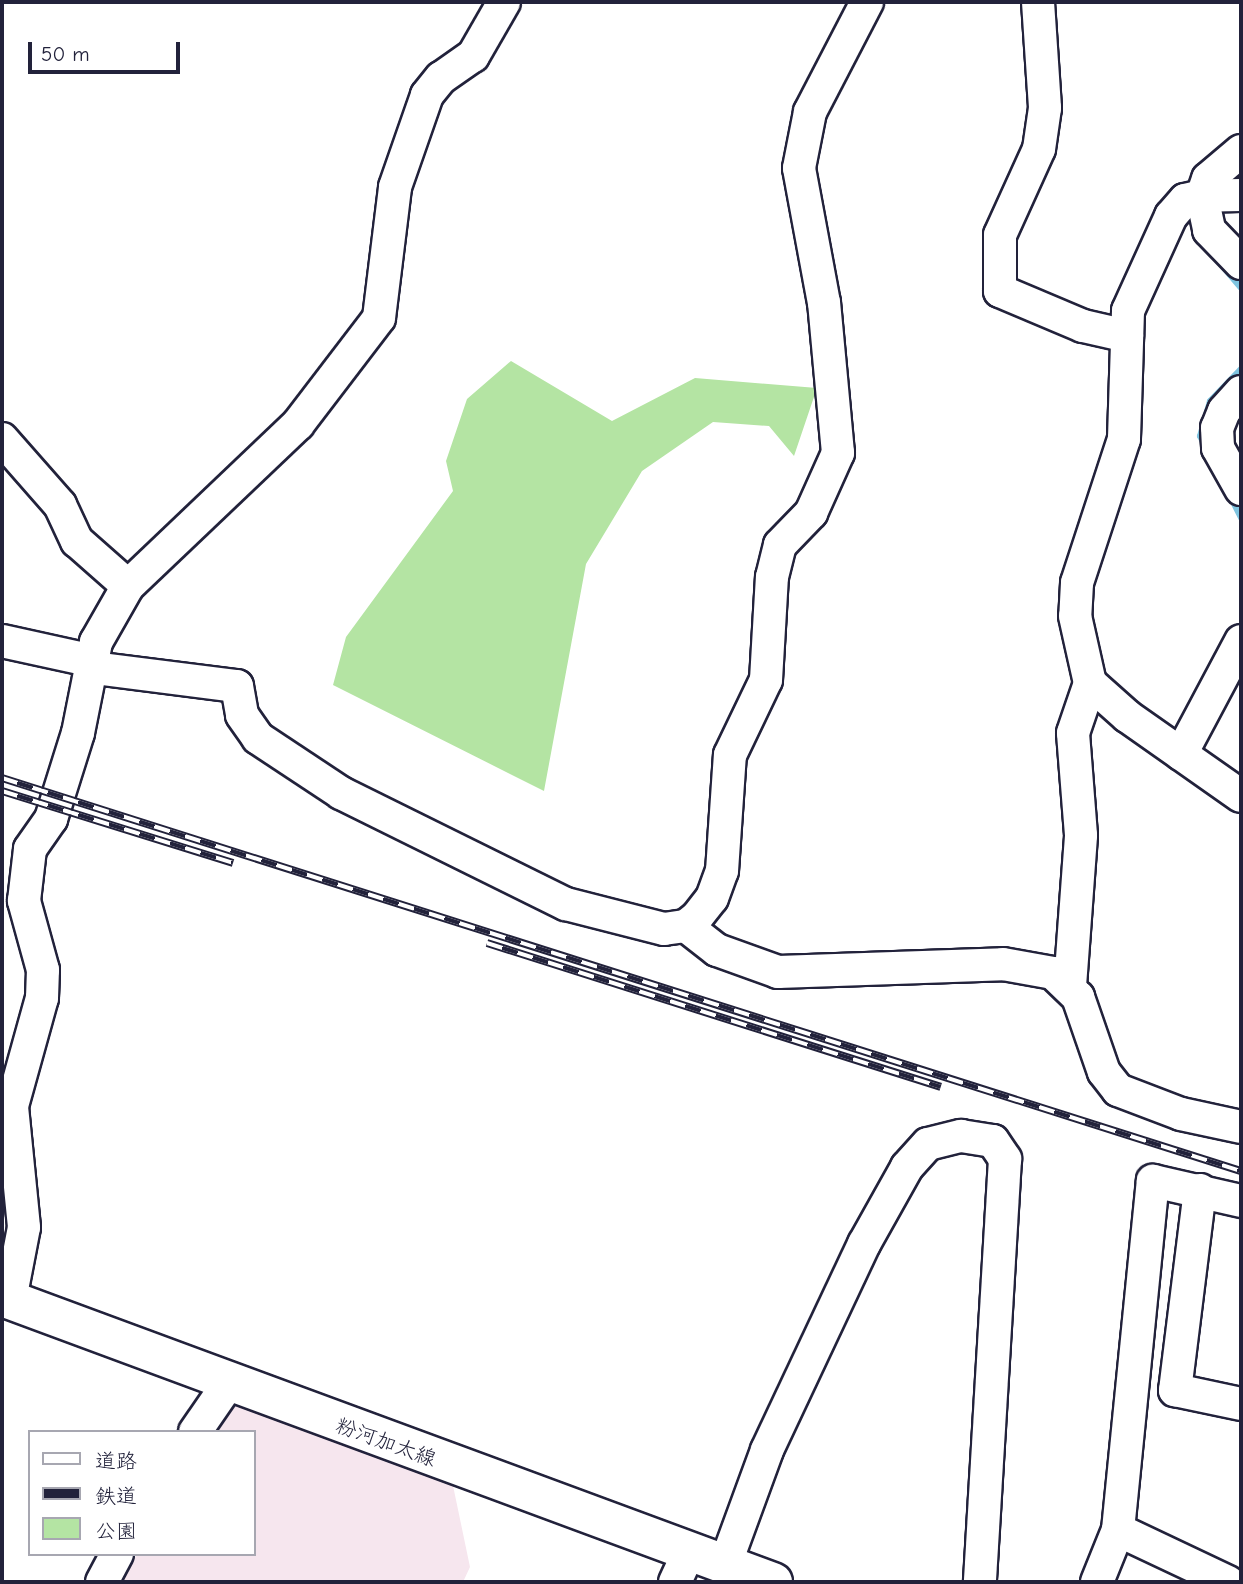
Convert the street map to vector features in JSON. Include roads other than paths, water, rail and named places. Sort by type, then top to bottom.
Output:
[{"type":"main road","name":"粉河加太線","points":[[6,1298],[229,1384],[682,1567],[725,1565],[773,1582]]},
{"type":"street","points":[[6,1298],[24,1227],[12,1106],[42,999],[43,979],[24,901],[30,849],[51,819],[94,665],[96,642],[128,586],[298,424],[379,318],[395,187],[427,95],[442,78],[473,56],[504,2]]},
{"type":"street","points":[[2,641],[94,665],[237,686],[242,715],[258,738],[341,793],[566,904],[664,929],[686,926],[712,898],[722,871],[730,755],[766,680],[772,577],[780,545],[811,513],[838,453],[824,303],[799,167],[810,112],[867,2]]},
{"type":"street","points":[[1038,2],[1045,108],[1039,149],[1000,234],[1000,291],[1083,326],[1127,337]]},
{"type":"street","points":[[1241,150],[1208,179],[1202,196],[1209,229],[1241,263]]},
{"type":"street","points":[[1070,986],[1081,835],[1073,733],[1090,683],[1075,616],[1077,583],[1124,439],[1128,311],[1171,216],[1185,200],[1202,196],[1241,195]]},
{"type":"street","points":[[1241,393],[1224,411],[1217,428],[1218,449],[1241,489]]},
{"type":"street","points":[[2,439],[60,505],[77,541],[128,586]]},
{"type":"street","points":[[1181,754],[1241,641]]},
{"type":"street","points":[[1090,683],[1181,754],[1241,796]]},
{"type":"street","points":[[686,926],[717,950],[778,972],[1003,964],[1053,973],[1070,986],[1078,997],[1104,1073],[1118,1090],[1181,1114],[1241,1127]]},
{"type":"street","points":[[725,1565],[767,1450],[864,1244],[907,1167],[928,1144],[961,1136],[993,1141],[1005,1159],[980,1582]]},
{"type":"street","points":[[1097,1582],[1118,1530],[1153,1181],[1241,1201]]},
{"type":"street","points":[[1200,1190],[1175,1390],[1241,1404]]},
{"type":"street","points":[[196,1430],[229,1384]]},
{"type":"street","points":[[1118,1530],[1228,1582]]},
{"type":"street","points":[[102,1582],[116,1556]]},
{"type":"waterway","points":[[1213,255],[1241,288]]},
{"type":"waterway","points":[[1205,446],[1200,436],[1210,401],[1241,369]]},
{"type":"waterway","points":[[1230,496],[1241,518]]},
{"type":"railway","points":[[2,778],[1241,1171]]},
{"type":"railway","points":[[2,791],[233,863]]},
{"type":"railway","points":[[487,943],[941,1087]]}]
